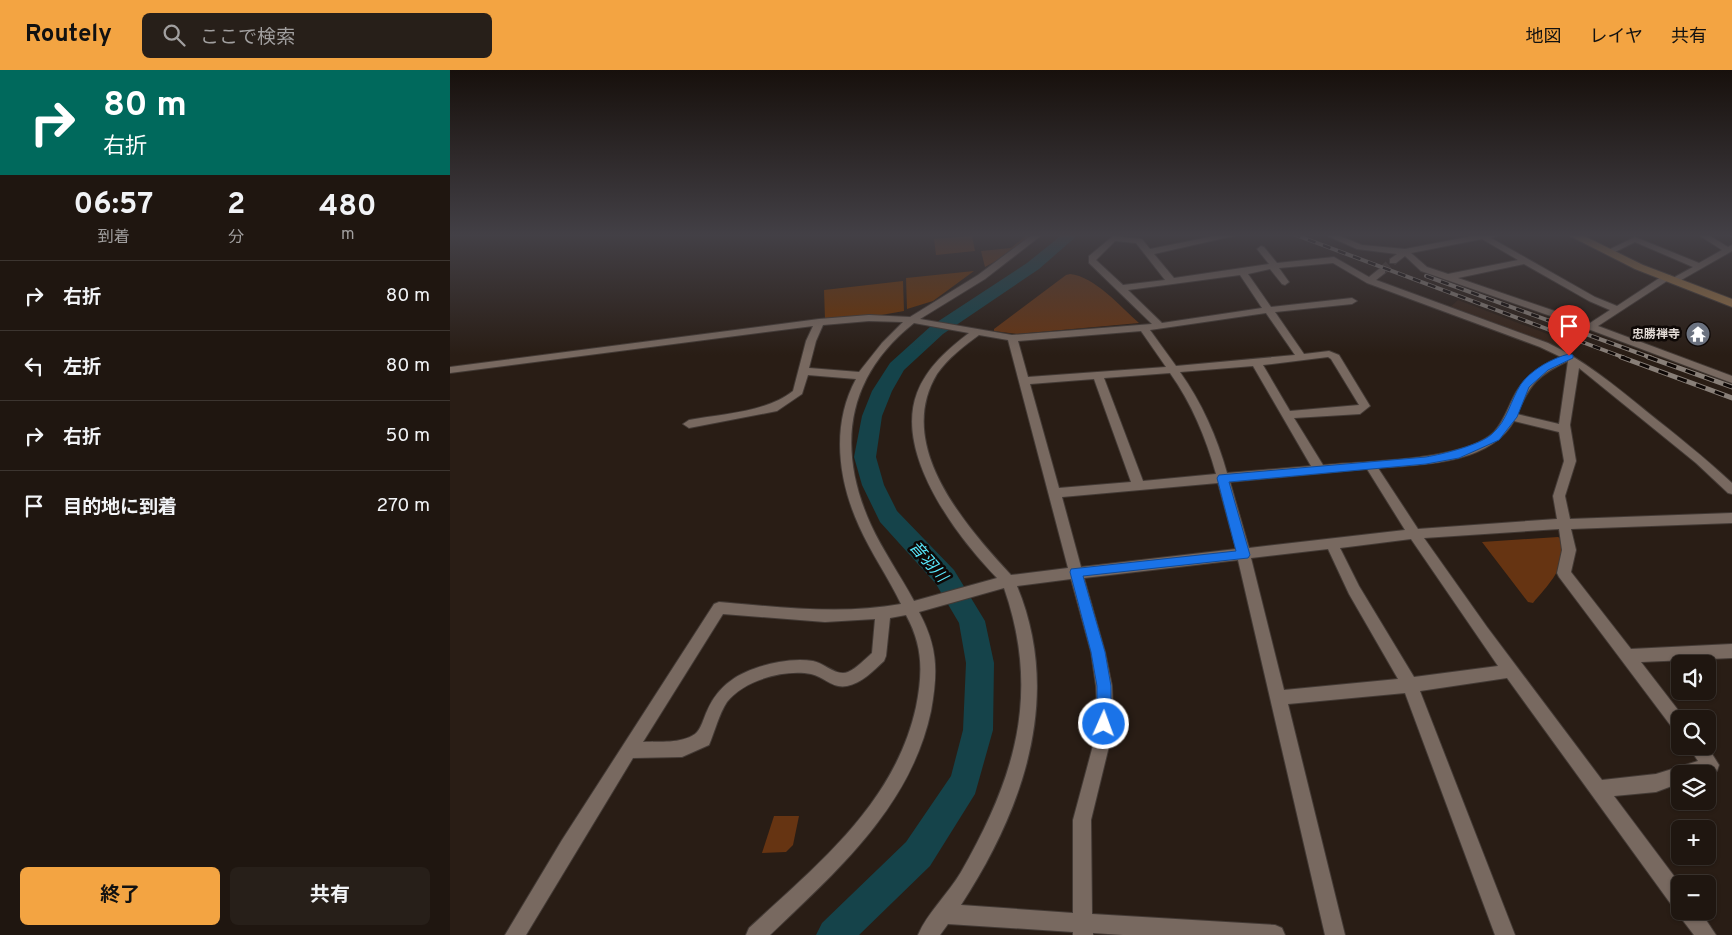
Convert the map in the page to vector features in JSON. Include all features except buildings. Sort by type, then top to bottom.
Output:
[{"type":"main road","points":[[1660,274],[1732,303]]},
{"type":"street","points":[[756,935],[831,864],[881,806],[912,749],[926,689],[928,655],[923,633],[912,607],[866,526],[849,476],[846,454],[847,417],[850,403],[863,376],[882,351],[914,320],[985,274]]},
{"type":"street","points":[[1107,274],[1160,326]]},
{"type":"street","points":[[1166,274],[1172,282]]},
{"type":"street","points":[[1122,288],[1225,274]]},
{"type":"street","points":[[1244,274],[1301,357]]},
{"type":"street","points":[[1279,274],[1284,282]]},
{"type":"street","points":[[1359,274],[1370,281],[1544,345],[1572,358],[1700,460],[1732,490]]},
{"type":"street","points":[[1370,281],[1378,274]]},
{"type":"street","points":[[1439,274],[1591,327],[1732,380]]},
{"type":"street","points":[[1449,278],[1465,274]]},
{"type":"street","points":[[1550,274],[1616,309]]},
{"type":"street","points":[[1591,327],[1616,309],[1681,274]]},
{"type":"street","points":[[450,370],[639,344],[819,322],[869,318],[914,320],[1012,338],[1144,328],[1268,310],[1352,301]]},
{"type":"street","points":[[690,424],[773,408],[798,392],[819,322]]},
{"type":"street","points":[[1144,328],[1175,369],[1191,395],[1214,447],[1244,555],[1335,935]]},
{"type":"street","points":[[928,935],[945,914],[970,875],[989,839],[1005,801],[1022,750],[1030,691],[1027,654],[1019,616],[1005,582],[955,516],[923,454],[918,436],[917,417],[920,400],[931,373],[950,351],[975,331]]},
{"type":"street","points":[[1012,338],[1098,652],[1104,686],[1103,738],[1082,820],[1082,929]]},
{"type":"street","points":[[1024,380],[1256,363],[1329,354],[1335,357],[1365,406],[1360,410],[1287,415]]},
{"type":"street","points":[[1055,493],[1426,460],[1455,455],[1495,438],[1512,417],[1525,386],[1545,368],[1572,358]]},
{"type":"street","points":[[1572,358],[1565,429],[1570,461],[1559,496],[1569,550],[1564,573],[1671,713]]},
{"type":"street","points":[[1256,363],[1319,469]]},
{"type":"street","points":[[803,371],[863,376]]},
{"type":"street","points":[[1098,376],[1139,486]]},
{"type":"street","points":[[1512,417],[1565,429]]},
{"type":"street","points":[[1370,465],[1414,534],[1511,670],[1671,888]]},
{"type":"street","points":[[515,935],[568,846],[720,608],[825,616],[883,613],[1005,582],[1076,572],[1244,555],[1414,534],[1563,524],[1732,518]]},
{"type":"street","points":[[1332,544],[1354,590],[1410,685],[1505,935]]},
{"type":"street","points":[[630,750],[682,749],[703,739],[722,698],[732,687],[752,677],[792,667],[813,667],[841,681],[850,679],[879,656],[883,613]]},
{"type":"street","points":[[1629,656],[1732,652]]},
{"type":"street","points":[[1279,698],[1410,685],[1511,670]]},
{"type":"street","points":[[1600,789],[1656,783],[1671,778]]},
{"type":"street","points":[[945,914],[1082,929],[1275,935]]},
{"type":"street","points":[[1695,920],[1706,935]]},
{"type":"shaded area","points":[[941,274],[969,274],[933,301],[907,309],[906,278]]},
{"type":"shaded area","points":[[1066,275],[1079,276],[1098,286],[1139,323],[1017,334],[994,331],[994,329]]},
{"type":"shaded area","points":[[903,281],[904,311],[870,317],[825,319],[824,290]]},
{"type":"shaded area","points":[[1458,300],[1571,343],[1566,349],[1560,349],[1448,309]]},
{"type":"shaded area","points":[[1558,537],[1562,539],[1563,549],[1560,566],[1551,582],[1533,603],[1528,602],[1482,542]]},
{"type":"shaded area","points":[[774,816],[799,816],[793,845],[786,852],[762,853]]},
{"type":"waterway","name":"音羽川","points":[[834,935],[918,854],[964,783],[978,730],[980,663],[972,621],[945,577],[888,516],[873,485],[865,457],[872,416],[882,391],[897,367],[937,330],[1020,274]]},
{"type":"railway","points":[[1401,274],[1625,358]]},
{"type":"railway","points":[[1426,276],[1652,358]]},
{"type":"railway","points":[[1621,357],[1732,398]]},
{"type":"railway","points":[[1648,357],[1732,387]]},
{"type":"place","name":"忠勝禅寺","points":[[1698,334]]},
{"type":"route","points":[[1104,724],[1104,686],[1098,652],[1076,572],[1244,555],[1223,478],[1426,460],[1455,455],[1495,438],[1512,417],[1525,386],[1545,368],[1569,356]]}]
